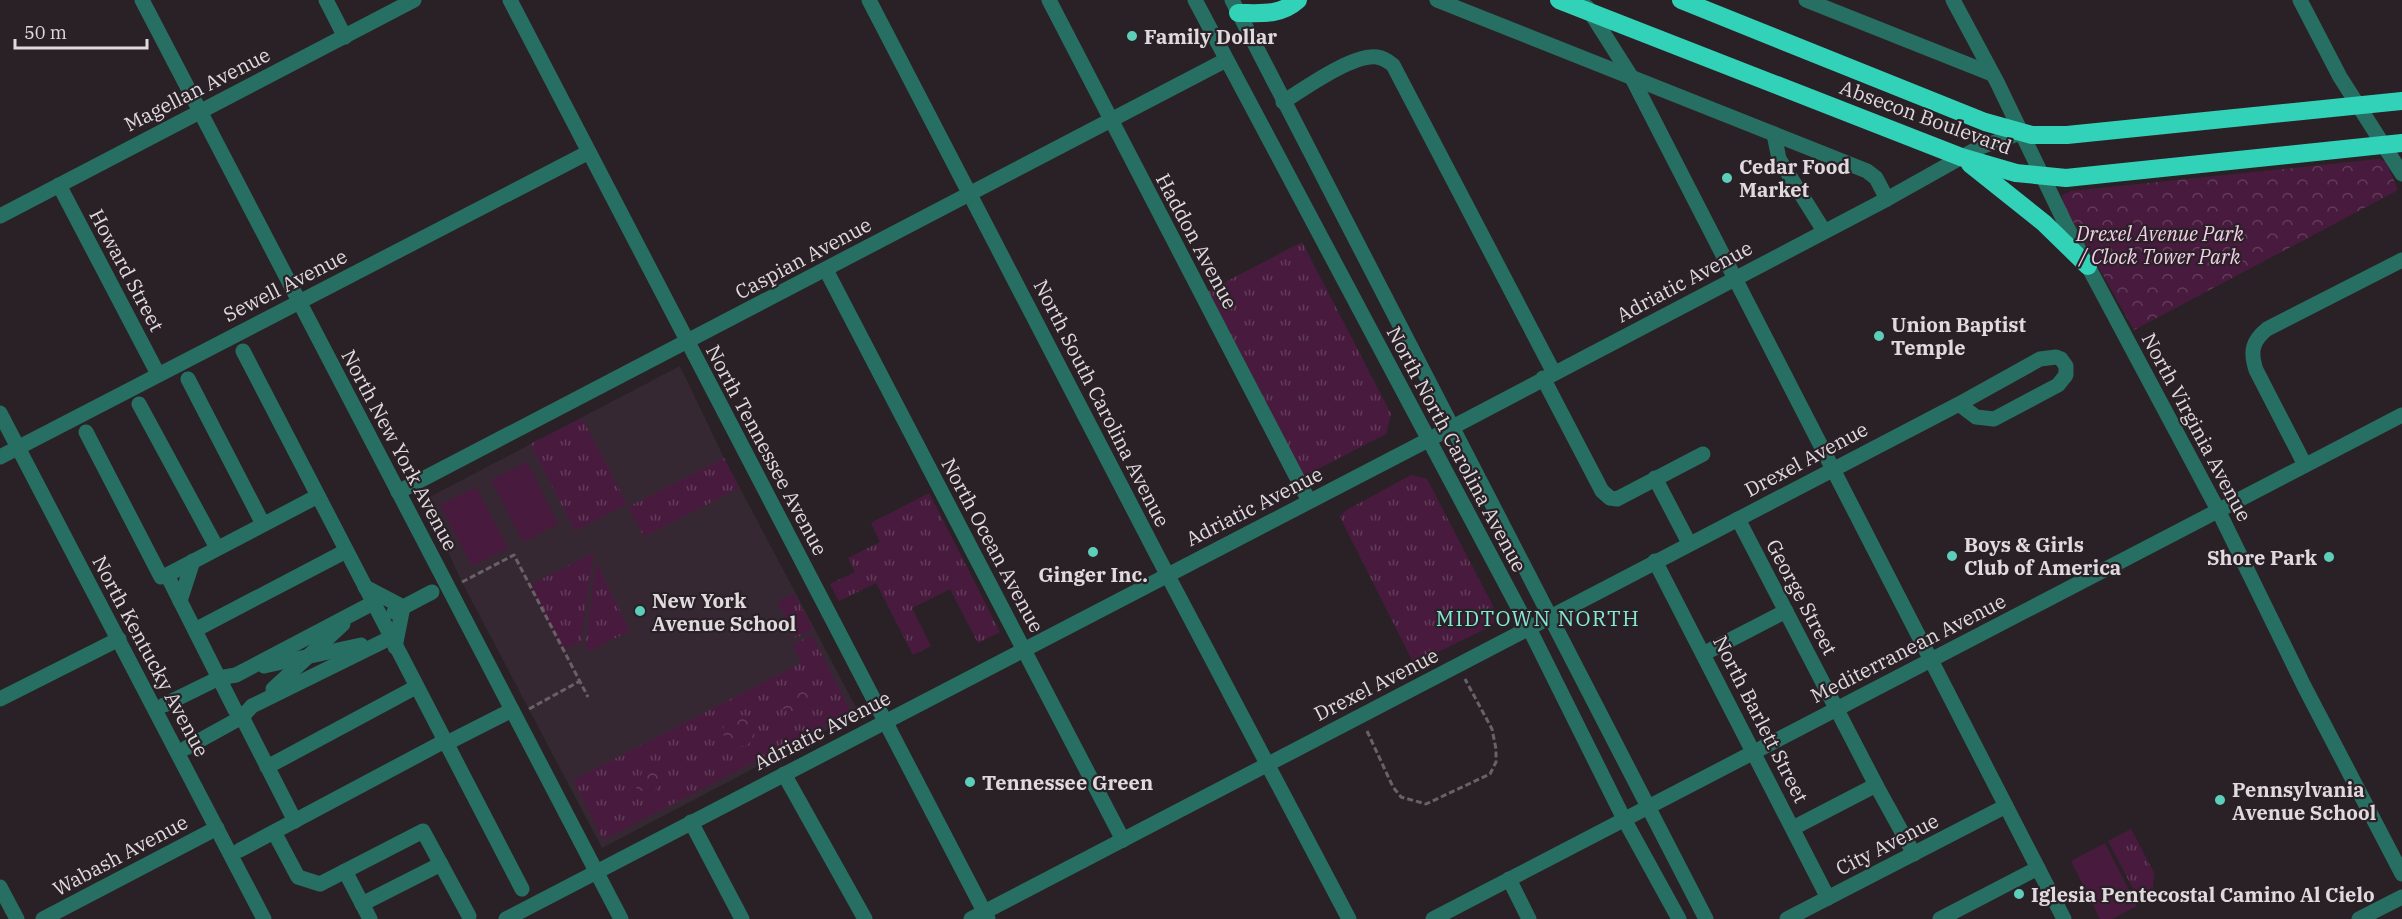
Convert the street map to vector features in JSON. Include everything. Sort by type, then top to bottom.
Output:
[{"type":"highway","points":[[1235,6],[1275,13],[1292,6],[1298,0]]},
{"type":"highway","name":"Absecon Boulevard","points":[[1559,0],[1587,6],[1961,157],[2001,170],[2043,177],[2080,176],[2394,144]]},
{"type":"highway","name":"Absecon Boulevard","points":[[1681,0],[1985,122],[2021,134],[2067,135],[2402,101]]},
{"type":"highway","points":[[1961,157],[2044,222],[2088,266]]},
{"type":"street","name":"North New York Avenue","points":[[142,0],[621,919]]},
{"type":"street","points":[[326,0],[345,36]]},
{"type":"street","name":"Magellan Avenue","points":[[0,216],[414,0]]},
{"type":"street","name":"North Tennessee Avenue","points":[[510,0],[885,722],[981,917]]},
{"type":"street","name":"North South Carolina Avenue","points":[[869,0],[1349,919]]},
{"type":"street","name":"Haddon Avenue","points":[[1049,0],[1310,501]]},
{"type":"street","name":"North North Carolina Avenue","points":[[1195,0],[1529,628],[1624,819],[1679,919]]},
{"type":"street","points":[[1437,0],[1868,171],[1876,178],[1887,199]]},
{"type":"street","points":[[1806,0],[1992,74]]},
{"type":"street","name":"North Virginia Avenue","points":[[1953,0],[2088,266],[2218,510],[2304,686],[2402,874]]},
{"type":"street","points":[[2300,0],[2357,105],[2394,144],[2402,174]]},
{"type":"street","name":"North North Carolina Avenue","points":[[1235,6],[1646,808],[1706,919]]},
{"type":"street","points":[[1587,6],[1632,78],[2064,919]]},
{"type":"street","points":[[1283,102],[1349,63],[1362,58],[1375,56],[1393,65],[1548,376],[1602,491],[1610,498],[1617,499],[1703,454]]},
{"type":"street","name":"Caspian Avenue","points":[[398,492],[1226,60]]},
{"type":"street","points":[[1774,134],[1779,159],[1824,231]]},
{"type":"street","name":"Adriatic Avenue","points":[[506,919],[1428,440],[1887,199],[1961,157],[1993,142],[2021,134]]},
{"type":"street","name":"Sewell Avenue","points":[[0,457],[589,152]]},
{"type":"street","name":"Howard Street","points":[[59,185],[158,374]]},
{"type":"street","points":[[2305,465],[2256,370],[2252,359],[2252,346],[2258,336],[2267,329],[2402,260]]},
{"type":"street","name":"North Ocean Avenue","points":[[826,270],[1123,840]]},
{"type":"street","points":[[243,351],[381,618],[390,641],[447,743],[522,889]]},
{"type":"street","name":"Drexel Avenue","points":[[981,917],[1689,543],[1959,404],[2040,359],[2056,357],[2061,359],[2066,366],[2066,375],[2058,386],[1994,419],[1976,417],[1959,404]]},
{"type":"street","points":[[188,379],[263,524]]},
{"type":"street","points":[[140,404],[217,548]]},
{"type":"street","name":"North Kentucky Avenue","points":[[0,412],[264,919]]},
{"type":"street","name":"Mediterranean Avenue","points":[[1433,919],[2402,415]]},
{"type":"street","points":[[86,432],[161,577],[318,496]]},
{"type":"street","points":[[1655,478],[1689,543]]},
{"type":"street","name":"George Street","points":[[1738,519],[1914,854]]},
{"type":"street","points":[[180,601],[194,560],[208,532]]},
{"type":"street","points":[[195,630],[346,551]]},
{"type":"street","name":"North Barlett Street","points":[[1655,561],[1828,898]]},
{"type":"street","points":[[167,575],[235,710],[242,717],[295,821]]},
{"type":"street","points":[[365,587],[403,607]]},
{"type":"street","points":[[381,618],[432,592]]},
{"type":"street","points":[[244,671],[373,603]]},
{"type":"street","points":[[186,748],[242,717],[252,706],[390,641],[403,607]]},
{"type":"street","points":[[260,702],[357,611]]},
{"type":"street","points":[[1703,654],[1786,611]]},
{"type":"street","points":[[0,699],[119,639]]},
{"type":"street","points":[[164,705],[219,678],[390,641]]},
{"type":"street","points":[[267,766],[416,687]]},
{"type":"street","points":[[240,850],[439,744],[447,743],[512,710]]},
{"type":"street","points":[[784,774],[865,919]]},
{"type":"street","points":[[1793,828],[1876,785]]},
{"type":"street","name":"City Avenue","points":[[1787,919],[2006,806]]},
{"type":"street","points":[[691,822],[742,919]]},
{"type":"street","name":"Wabash Avenue","points":[[43,919],[217,828]]},
{"type":"street","points":[[274,832],[298,877],[320,884],[423,831],[469,916]]},
{"type":"street","points":[[362,904],[441,864]]},
{"type":"street","points":[[1940,919],[2038,868]]},
{"type":"street","points":[[345,871],[370,919]]},
{"type":"street","points":[[1509,879],[1529,919]]},
{"type":"street","points":[[0,887],[17,919]]},
{"type":"street","points":[[2359,919],[2402,897]]},
{"type":"path","points":[[462,582],[514,555],[529,578],[588,697]]},
{"type":"path","points":[[1361,716],[1393,787],[1401,797],[1426,804],[1490,774],[1496,762],[1492,729],[1458,665]]},
{"type":"path","points":[[529,709],[580,681]]},
{"type":"shaded area","name":"New York Avenue School","points":[[680,366],[724,458],[859,713],[602,848],[462,582],[424,500]]},
{"type":"green space","name":"Drexel Avenue Park / Clock Tower Park","points":[[2379,159],[2386,162],[2398,190],[2134,330],[2063,204],[2062,195],[2071,191]]},
{"type":"green space","points":[[1302,242],[1391,414],[1386,434],[1304,476],[1208,291]]},
{"type":"green space","points":[[582,418],[627,504],[575,531],[530,444]]},
{"type":"green space","points":[[724,458],[739,488],[644,537],[628,507]]},
{"type":"green space","points":[[527,462],[558,524],[523,542],[491,480]]},
{"type":"green space","points":[[1411,475],[1427,479],[1496,612],[1493,625],[1414,664],[1340,517],[1345,511]]},
{"type":"green space","points":[[476,487],[508,548],[472,566],[440,505]]},
{"type":"green space","points":[[929,493],[1000,632],[978,643],[950,589],[912,608],[931,646],[913,655],[876,583],[839,601],[830,584],[855,572],[848,558],[880,542],[871,523]]},
{"type":"green space","points":[[594,552],[581,642],[564,650],[530,585]]},
{"type":"green space","points":[[596,562],[630,631],[589,651],[585,645]]},
{"type":"green space","points":[[794,594],[813,629],[796,638],[777,602]]},
{"type":"green space","points":[[812,635],[851,712],[603,840],[573,780],[801,663],[792,645]]},
{"type":"green space","points":[[789,683],[818,693],[810,717],[780,708]]},
{"type":"green space","points":[[739,715],[750,720],[755,731],[750,742],[739,747],[728,742],[723,731],[728,720]]},
{"type":"green space","points":[[644,766],[662,771],[654,795],[636,789]]},
{"type":"green space","points":[[2131,829],[2154,873],[2152,899],[2141,904],[2108,841]]},
{"type":"green space","points":[[2105,843],[2137,906],[2112,919],[2100,919],[2071,861]]},
{"type":"place","name":"Family Dollar","points":[[1132,36]]},
{"type":"place","name":"Cedar Food Market","points":[[1727,178]]},
{"type":"place","name":"Union Baptist Temple","points":[[1879,336]]},
{"type":"place","name":"Ginger Inc.","points":[[1093,552]]},
{"type":"place","name":"Boys & Girls Club of America","points":[[1952,556]]},
{"type":"place","name":"Shore Park","points":[[2329,557]]},
{"type":"place","name":"New York Avenue School","points":[[640,611]]},
{"type":"place","name":"Tennessee Green","points":[[970,782]]},
{"type":"place","name":"Pennsylvania Avenue School","points":[[2220,800]]},
{"type":"place","name":"Iglesia Pentecostal Camino Al Cielo","points":[[2019,894]]},
{"type":"district","name":"MIDTOWN NORTH","points":[[1538,618]]}]
